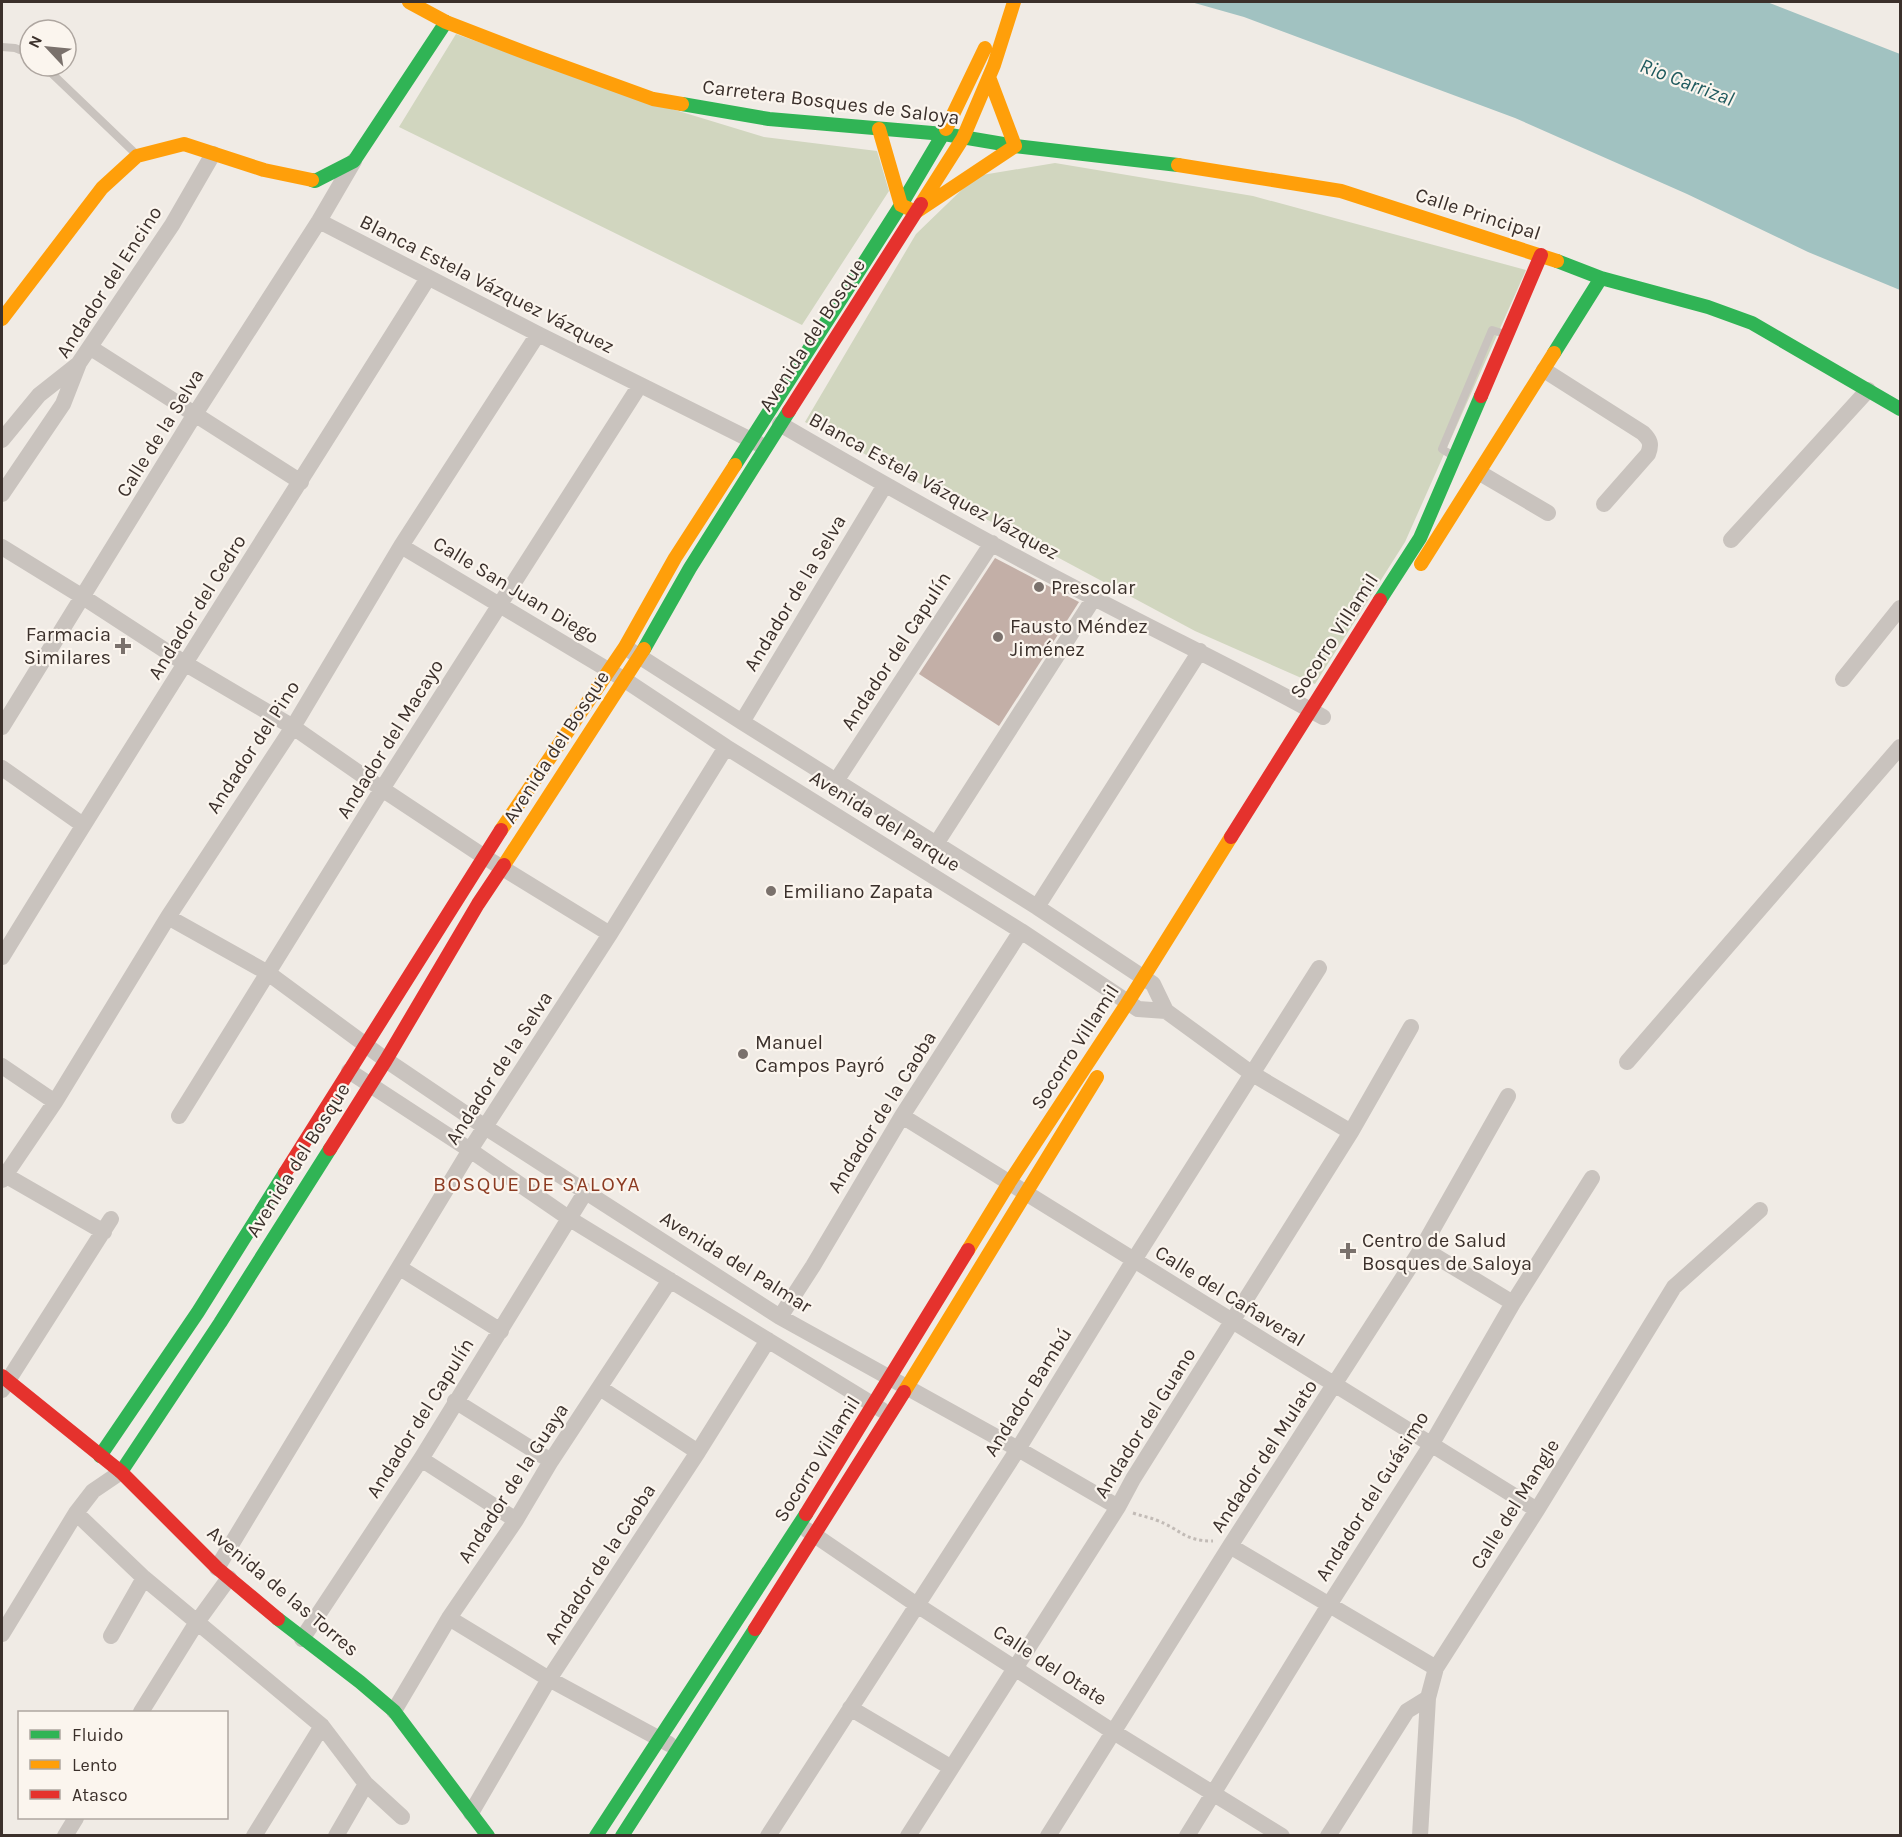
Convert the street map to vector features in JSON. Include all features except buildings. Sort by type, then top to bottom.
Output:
[{"type":"street","name":"Carretera Bosques de Saloya","points":[[409,2],[446,22],[653,99],[769,119],[944,134],[1015,146]]},
{"type":"street","name":"Avenida del Bosque","points":[[2,1634],[76,1513],[93,1491],[121,1472],[220,1323],[386,1060],[478,904],[625,680],[690,568],[963,138],[992,71],[1014,2]]},
{"type":"street","points":[[2,319],[102,188],[137,156],[184,144],[264,170],[315,181],[354,161],[446,22]]},
{"type":"street","name":"Avenida del Bosque","points":[[93,1491],[100,1456],[198,1312],[483,856],[626,647],[675,558],[901,205],[944,134],[982,57],[989,34]]},
{"type":"street","points":[[879,129],[901,205],[916,212],[1015,146],[992,71]]},
{"type":"street","name":"Calle Principal","points":[[1015,146],[1158,162],[1341,191],[1541,255],[1601,278],[1708,307],[1752,323],[1900,409]]},
{"type":"street","name":"Andador del Encino","points":[[2,494],[63,404],[79,363],[172,225],[213,154]]},
{"type":"street","name":"Calle de la Selva","points":[[2,727],[195,414],[319,221],[354,161]]},
{"type":"street","name":"Blanca Estela Vázquez Vázquez","points":[[319,221],[537,334],[766,447]]},
{"type":"street","name":"Socorro Villamil","points":[[596,1836],[800,1524],[1009,1183],[1133,1005],[1320,715],[1420,538],[1541,255]]},
{"type":"street","name":"Andador del Cedro","points":[[2,957],[428,278]]},
{"type":"street","points":[[1414,576],[1601,278]]},
{"type":"street","name":"Andador del Pino","points":[[3,1178],[55,1102],[168,917],[292,727],[401,546],[537,334]]},
{"type":"street","points":[[91,348],[301,482]]},
{"type":"street","points":[[2,440],[39,395],[79,363]]},
{"type":"street","points":[[1544,370],[1643,433],[1650,440],[1651,446],[1648,454],[1604,504]]},
{"type":"street","name":"Andador del Macayo","points":[[179,1116],[382,789],[640,385]]},
{"type":"street","points":[[1731,540],[1868,390]]},
{"type":"street","name":"Blanca Estela Vázquez Vázquez","points":[[780,424],[885,485],[1094,598],[1320,715]]},
{"type":"street","points":[[1480,473],[1548,513]]},
{"type":"street","name":"Andador de la Selva","points":[[742,722],[885,485]]},
{"type":"street","name":"Andador del Capulín","points":[[836,781],[992,543]]},
{"type":"street","name":"Calle San Juan Diego","points":[[401,546],[609,670]]},
{"type":"street","points":[[2,547],[186,664],[292,727],[483,856],[610,934]]},
{"type":"street","points":[[936,844],[1094,598]]},
{"type":"street","points":[[1843,679],[1900,608]]},
{"type":"street","name":"Avenida del Parque","points":[[626,647],[1037,907],[1148,981]]},
{"type":"street","points":[[1037,907],[1200,651]]},
{"type":"street","name":"Avenida del Parque","points":[[609,670],[726,747],[1021,931],[1133,1005]]},
{"type":"street","name":"Andador de la Selva","points":[[196,1622],[470,1150],[610,934],[726,747]]},
{"type":"street","points":[[1628,1062],[1900,747]]},
{"type":"street","name":"Socorro Villamil","points":[[1148,981],[1297,757]]},
{"type":"street","points":[[2,768],[83,825]]},
{"type":"street","name":"Avenida del Palmar","points":[[168,917],[268,973],[366,1046],[485,1127],[780,1317],[1118,1507]]},
{"type":"street","name":"Andador de la Caoba","points":[[780,1317],[902,1116],[1021,931]]},
{"type":"street","name":"Andador Bambú","points":[[768,1836],[1018,1449],[1251,1073],[1319,968]]},
{"type":"street","points":[[1148,981],[1166,1011],[1251,1073],[1351,1132]]},
{"type":"street","points":[[1133,1005],[1166,1011]]},
{"type":"street","name":"Socorro Villamil","points":[[1119,1040],[1133,1005]]},
{"type":"street","name":"Andador del Guano","points":[[908,1836],[1118,1507],[1132,1479],[1351,1132],[1411,1027]]},
{"type":"street","name":"Socorro Villamil","points":[[622,1836],[815,1535],[1107,1060]]},
{"type":"street","points":[[2,1065],[55,1102]]},
{"type":"street","points":[[349,1071],[570,1219],[889,1414]]},
{"type":"street","name":"Andador del Mulato","points":[[1048,1836],[1112,1731],[1422,1248],[1508,1096]]},
{"type":"street","name":"Calle del Cañaveral","points":[[902,1116],[1537,1510]]},
{"type":"street","points":[[3,1178],[108,1226],[3,1382]]},
{"type":"street","name":"Andador del Guásimo","points":[[1187,1836],[1329,1605],[1431,1445],[1513,1303],[1592,1178]]},
{"type":"street","name":"Andador del Capulín","points":[[302,1638],[420,1459],[586,1191]]},
{"type":"street","name":"Calle del Mangle","points":[[1420,1836],[1428,1698],[1436,1668],[1537,1510],[1674,1287],[1760,1210]]},
{"type":"street","points":[[248,1232],[269,1246]]},
{"type":"street","points":[[1422,1248],[1513,1303]]},
{"type":"street","points":[[400,1268],[501,1331]]},
{"type":"street","name":"Andador de la Guaya","points":[[394,1711],[449,1618],[516,1520],[551,1461],[670,1280]]},
{"type":"street","name":"Andador de la Caoba","points":[[471,1813],[549,1679],[698,1452],[768,1340]]},
{"type":"street","name":"Avenida de las Torres","points":[[3,1382],[121,1472],[223,1573],[394,1711],[488,1836]]},
{"type":"street","points":[[600,1388],[698,1452]]},
{"type":"street","points":[[455,1401],[551,1461]]},
{"type":"street","points":[[420,1459],[516,1520]]},
{"type":"street","points":[[76,1513],[144,1578],[322,1726],[366,1784],[402,1817]]},
{"type":"street","name":"Calle del Otate","points":[[800,1524],[917,1605],[1112,1731],[1282,1836]]},
{"type":"street","points":[[1230,1546],[1436,1668]]},
{"type":"street","points":[[111,1636],[144,1578]]},
{"type":"street","points":[[449,1618],[549,1679],[677,1749]]},
{"type":"street","points":[[142,1711],[196,1622]]},
{"type":"street","points":[[1328,1836],[1407,1712],[1428,1698]]},
{"type":"street","points":[[850,1708],[950,1767]]},
{"type":"street","points":[[254,1836],[322,1726]]},
{"type":"street","points":[[336,1836],[366,1784]]},
{"type":"street","points":[[65,1836],[75,1819]]},
{"type":"lane","points":[[2,47],[18,49]]},
{"type":"lane","points":[[56,78],[137,156]]},
{"type":"path","points":[[1118,1507],[1156,1520],[1197,1541],[1215,1541],[1230,1546]]},
{"type":"green space","points":[[456,34],[639,99],[764,137],[877,151],[889,191],[802,325],[399,127]]},
{"type":"green space","points":[[1055,163],[1253,196],[1526,270],[1405,542],[1315,684],[1195,631],[805,422],[916,234],[976,176]]},
{"type":"water","name":"Rio Carrizal","points":[[1191,2],[1767,2],[1900,54],[1900,290],[1808,252],[1687,194],[1515,118],[1244,17]]},
{"type":"traffic: fast","points":[[312,180],[315,181],[354,161],[446,22]]},
{"type":"traffic: fast","points":[[682,104],[769,119],[944,134],[1015,146],[1178,165]]},
{"type":"traffic: fast","points":[[735,465],[901,205],[946,129]]},
{"type":"traffic: fast","points":[[1557,261],[1601,278],[1708,307],[1752,323],[1900,409]]},
{"type":"traffic: fast","points":[[1554,353],[1601,278]]},
{"type":"traffic: fast","points":[[1380,600],[1420,538],[1481,396]]},
{"type":"traffic: fast","points":[[644,649],[690,568],[789,411]]},
{"type":"traffic: fast","points":[[121,1472],[220,1323],[330,1149]]},
{"type":"traffic: fast","points":[[100,1456],[198,1312],[285,1173]]},
{"type":"traffic: fast","points":[[596,1836],[806,1514]]},
{"type":"traffic: fast","points":[[278,1619],[394,1711],[488,1836]]},
{"type":"traffic: fast","points":[[622,1836],[755,1629]]},
{"type":"traffic: slow","points":[[409,2],[446,22],[529,54],[653,99],[682,104]]},
{"type":"traffic: slow","points":[[921,204],[963,138],[994,65],[1014,2]]},
{"type":"traffic: slow","points":[[946,129],[985,48]]},
{"type":"traffic: slow","points":[[989,77],[1015,146]]},
{"type":"traffic: slow","points":[[879,129],[901,205],[916,212],[1015,146]]},
{"type":"traffic: slow","points":[[2,319],[102,188],[137,156],[184,144],[264,170],[312,180]]},
{"type":"traffic: slow","points":[[1178,165],[1341,191],[1557,261]]},
{"type":"traffic: slow","points":[[1421,564],[1554,353]]},
{"type":"traffic: slow","points":[[501,830],[625,647],[675,558],[735,465]]},
{"type":"traffic: slow","points":[[504,865],[644,649]]},
{"type":"traffic: slow","points":[[968,1250],[1231,837]]},
{"type":"traffic: slow","points":[[904,1392],[1097,1077]]},
{"type":"traffic: jam","points":[[789,411],[921,204]]},
{"type":"traffic: jam","points":[[1481,396],[1541,255]]},
{"type":"traffic: jam","points":[[1231,837],[1380,600]]},
{"type":"traffic: jam","points":[[285,1173],[501,830]]},
{"type":"traffic: jam","points":[[330,1149],[504,865]]},
{"type":"traffic: jam","points":[[806,1514],[968,1250]]},
{"type":"traffic: jam","points":[[2,1376],[121,1472],[217,1568],[278,1619]]},
{"type":"traffic: jam","points":[[755,1629],[904,1392]]},
{"type":"place","name":"Prescolar","points":[[1039,587]]},
{"type":"place","name":"Fausto Méndez Jiménez","points":[[998,637]]},
{"type":"place","name":"Farmacia Similares","points":[[123,646]]},
{"type":"place","name":"Emiliano Zapata","points":[[771,891]]},
{"type":"place","name":"Manuel Campos Payró","points":[[743,1054]]},
{"type":"place","name":"Centro de Salud Bosques de Saloya","points":[[1348,1251]]},
{"type":"district","name":"BOSQUE DE SALOYA","points":[[537,1184]]}]
